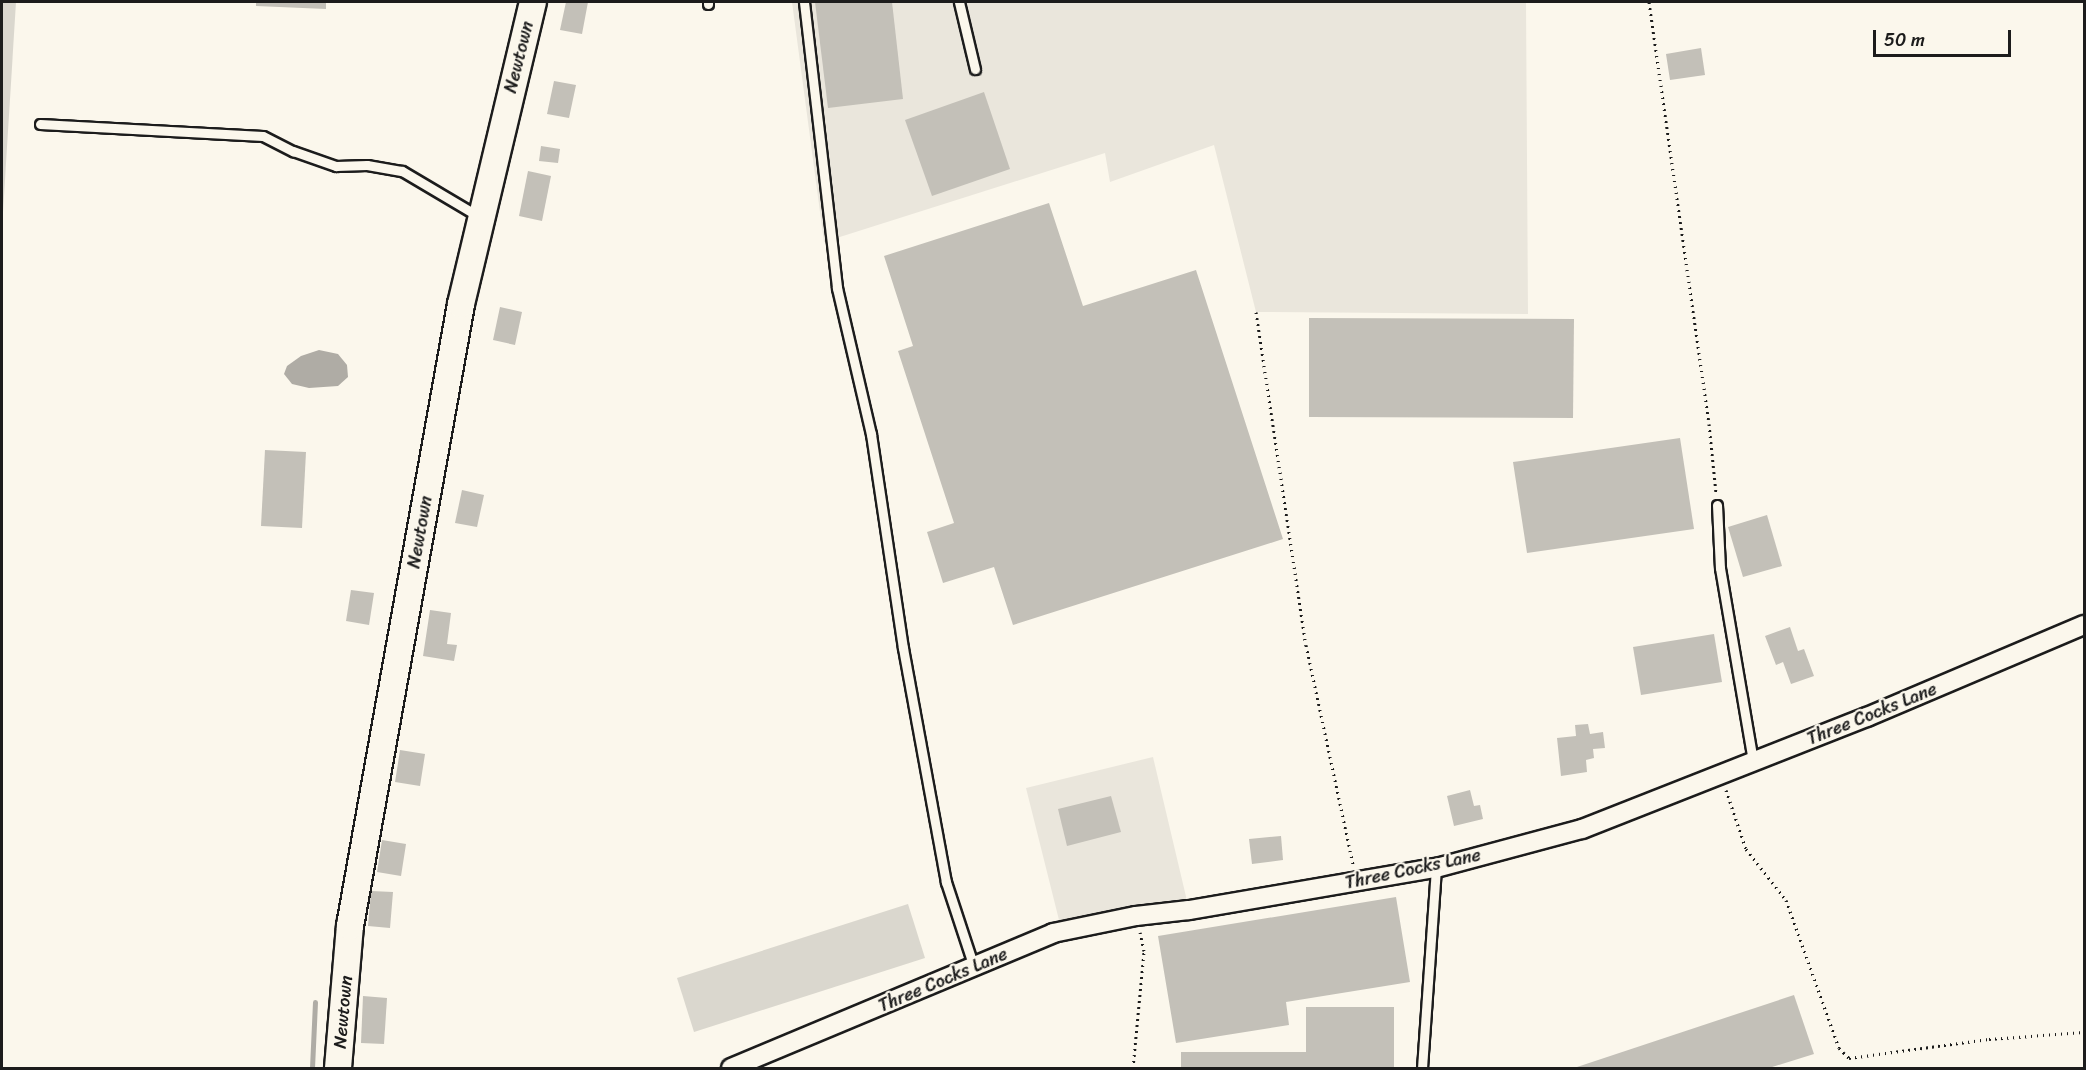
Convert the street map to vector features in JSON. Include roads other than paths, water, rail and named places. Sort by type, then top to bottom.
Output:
[{"type":"main road","name":"Newtown","points":[[338,1068],[350,926],[461,304],[533,2]]},
{"type":"street","name":"Three Cocks Lane","points":[[731,1068],[1053,933],[1136,916],[1189,910],[1436,868],[1582,829],[1722,776],[1753,761],[1867,717],[2085,625]]},
{"type":"lane","points":[[804,2],[837,288],[871,434],[903,648],[945,882],[974,967]]},
{"type":"lane","points":[[959,2],[975,69]]},
{"type":"lane","points":[[40,124],[263,136],[293,152],[336,166],[367,165],[402,171],[480,217]]},
{"type":"lane","points":[[1717,505],[1720,568],[1753,761]]},
{"type":"lane","points":[[1422,1068],[1436,868]]},
{"type":"waterway","points":[[312,1068],[315,1002]]}]
